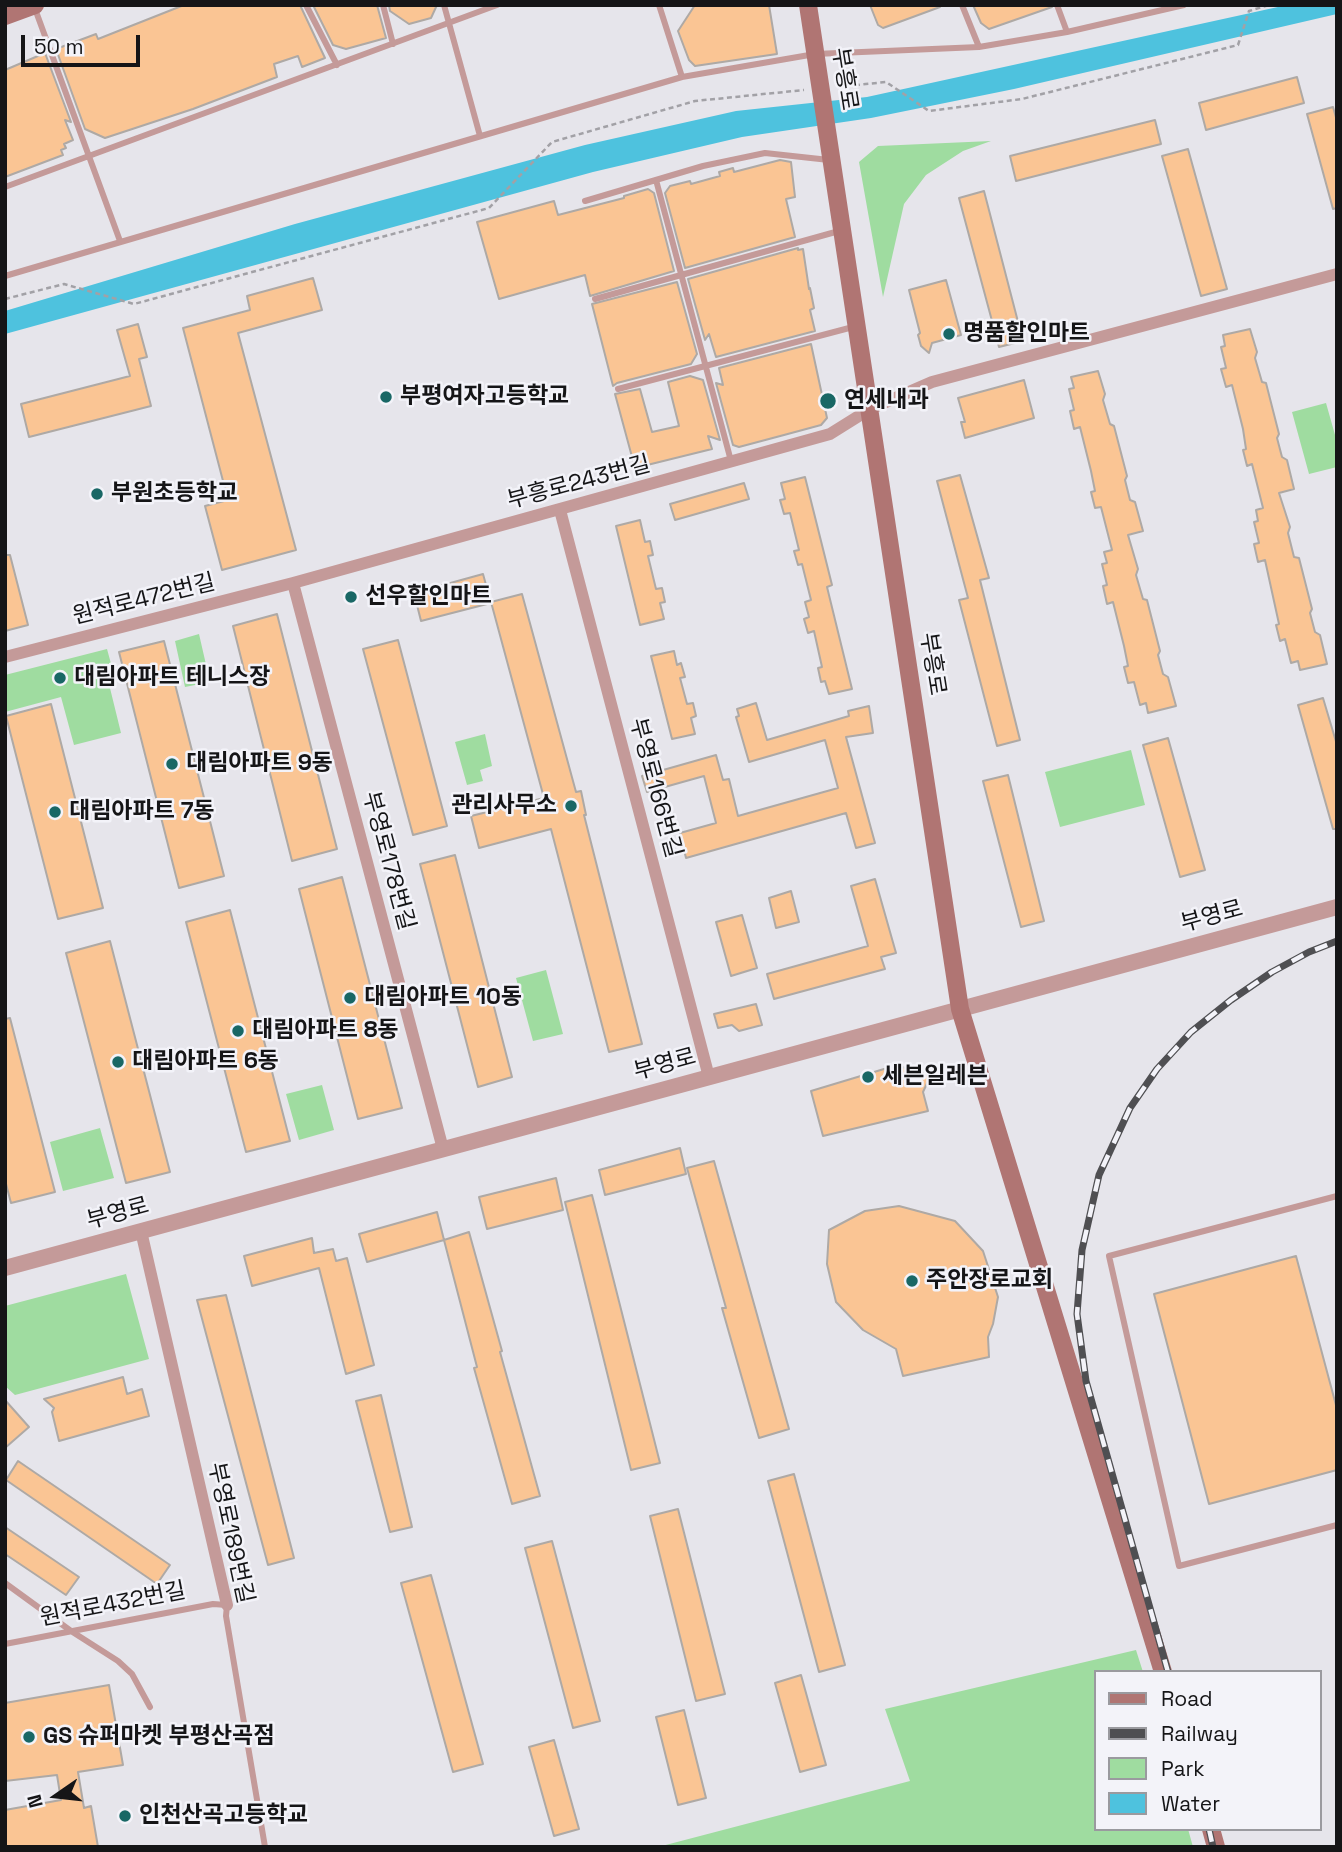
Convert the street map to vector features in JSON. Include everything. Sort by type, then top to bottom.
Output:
[{"type":"main road","points":[[5,16],[34,5]]},
{"type":"main road","name":"부흥로","points":[[808,5],[960,1009],[1162,1670]]},
{"type":"street","name":"부흥로243번길","points":[[293,583],[830,434],[870,409],[932,382],[1337,274]]},
{"type":"street","name":"부영로166번길","points":[[560,510],[709,1077]]},
{"type":"street","name":"원적로472번길","points":[[5,657],[293,583]]},
{"type":"street","name":"부영로178번길","points":[[293,583],[443,1149]]},
{"type":"street","name":"부영로","points":[[5,1268],[1337,907]]},
{"type":"street","name":"부영로189번길","points":[[141,1231],[227,1605]]},
{"type":"lane","points":[[34,5],[120,241]]},
{"type":"lane","points":[[306,5],[337,65]]},
{"type":"lane","points":[[383,5],[393,44]]},
{"type":"lane","points":[[444,5],[480,136]]},
{"type":"lane","points":[[5,187],[497,5]]},
{"type":"lane","points":[[659,5],[682,77]]},
{"type":"lane","points":[[962,5],[979,47]]},
{"type":"lane","points":[[1057,5],[1066,32]]},
{"type":"lane","points":[[5,276],[682,77],[815,54],[979,47],[1066,32],[1184,5]]},
{"type":"lane","points":[[585,201],[703,166],[765,153],[831,160]]},
{"type":"lane","points":[[656,180],[732,463]]},
{"type":"lane","points":[[595,299],[842,230]]},
{"type":"lane","points":[[618,389],[856,326]]},
{"type":"lane","points":[[1337,1196],[1109,1256],[1180,1566],[1337,1525]]},
{"type":"lane","points":[[5,1583],[118,1661],[132,1674],[150,1707]]},
{"type":"lane","name":"원적로432번길","points":[[5,1644],[213,1604],[227,1605]]},
{"type":"lane","name":"부영로189번길","points":[[227,1605],[226,1616],[265,1847]]},
{"type":"path","points":[[831,87],[886,82],[929,111],[1022,99],[1238,45],[1249,11],[1269,5]]},
{"type":"path","points":[[5,299],[64,284],[134,304],[489,208],[552,142],[695,101],[804,90]]},
{"type":"green space","points":[[991,141],[963,151],[926,175],[904,204],[883,297],[859,162],[878,146]]},
{"type":"green space","points":[[1326,403],[1337,442],[1337,467],[1309,474],[1292,412]]},
{"type":"green space","points":[[199,634],[210,682],[185,687],[175,641]]},
{"type":"green space","name":"대림아파트 테니스장","points":[[107,649],[116,682],[109,684],[121,733],[74,745],[61,697],[5,712],[5,675]]},
{"type":"green space","points":[[485,734],[492,766],[480,770],[483,781],[467,785],[455,742]]},
{"type":"green space","points":[[1131,750],[1145,805],[1060,827],[1045,772]]},
{"type":"green space","points":[[546,970],[563,1034],[533,1041],[516,978]]},
{"type":"green space","points":[[322,1085],[334,1130],[299,1140],[286,1094]]},
{"type":"green space","points":[[100,1128],[114,1178],[63,1191],[50,1142]]},
{"type":"green space","points":[[126,1274],[149,1359],[15,1395],[5,1386],[5,1306]]},
{"type":"green space","points":[[1136,1650],[1142,1670],[1094,1670],[1094,1831],[1189,1831],[1193,1847],[658,1847],[910,1781],[885,1709]]},
{"type":"water","points":[[1287,5],[1337,5],[1337,14],[1014,89],[871,118],[742,137],[593,172],[5,334],[5,311],[295,224],[585,145],[736,111],[867,97]]},
{"type":"building","points":[[184,5],[300,5],[325,58],[302,67],[298,56],[274,64],[277,77],[105,138],[85,129],[56,49],[96,34],[98,39]]},
{"type":"building","points":[[313,5],[377,5],[386,38],[346,49],[333,45]]},
{"type":"building","points":[[389,5],[437,5],[431,18],[409,24],[390,11]]},
{"type":"building","points":[[695,5],[769,5],[777,54],[695,66],[689,60],[678,31]]},
{"type":"building","points":[[870,5],[940,7],[883,28],[878,25]]},
{"type":"building","points":[[973,5],[1052,7],[989,29],[981,23]]},
{"type":"building","points":[[45,53],[71,122],[65,120],[73,140],[64,144],[66,148],[61,150],[63,155],[5,177],[5,70]]},
{"type":"building","points":[[1297,77],[1304,103],[1206,130],[1199,103]]},
{"type":"building","points":[[1333,107],[1337,121],[1337,208],[1333,209],[1307,114]]},
{"type":"building","points":[[1155,120],[1161,144],[1016,181],[1010,156]]},
{"type":"building","points":[[1188,149],[1227,289],[1201,296],[1162,156]]},
{"type":"building","points":[[780,160],[791,162],[795,197],[786,199],[795,237],[685,268],[665,193],[670,186],[690,181],[691,184],[720,176],[719,172],[733,168],[734,172]]},
{"type":"building","points":[[648,189],[654,193],[674,271],[590,296],[585,275],[499,299],[477,222],[554,201],[558,215]]},
{"type":"building","points":[[984,191],[1023,341],[999,347],[959,198]]},
{"type":"building","points":[[798,248],[803,249],[814,308],[810,310],[815,331],[716,357],[709,334],[705,340],[688,279]]},
{"type":"building","points":[[313,278],[322,310],[238,333],[296,550],[222,570],[205,506],[228,500],[183,328],[250,310],[247,296]]},
{"type":"building","points":[[946,280],[961,335],[932,343],[929,353],[921,346],[909,290]]},
{"type":"building","points":[[677,282],[697,354],[691,364],[613,386],[592,304]]},
{"type":"building","points":[[138,324],[147,357],[139,359],[151,406],[29,437],[21,404],[130,376],[117,330]]},
{"type":"building","points":[[1250,329],[1257,352],[1255,358],[1262,382],[1266,383],[1279,434],[1277,438],[1282,457],[1287,460],[1294,489],[1279,493],[1290,527],[1288,533],[1294,557],[1299,558],[1315,632],[1320,635],[1327,664],[1300,670],[1298,661],[1291,663],[1285,639],[1280,641],[1276,625],[1279,624],[1265,560],[1258,562],[1254,544],[1259,543],[1254,522],[1258,521],[1256,510],[1263,508],[1252,464],[1247,466],[1243,450],[1246,449],[1243,429],[1232,385],[1226,387],[1221,369],[1226,368],[1221,347],[1225,346],[1223,335]]},
{"type":"building","points":[[811,344],[827,418],[821,425],[739,447],[733,445],[716,383],[723,385],[719,368]]},
{"type":"building","points":[[1098,371],[1105,394],[1103,400],[1110,424],[1114,426],[1127,476],[1125,480],[1130,500],[1135,502],[1143,531],[1128,535],[1138,569],[1136,575],[1143,599],[1147,600],[1163,674],[1168,677],[1176,706],[1148,713],[1146,703],[1140,705],[1134,682],[1128,683],[1124,667],[1128,666],[1113,602],[1107,604],[1103,586],[1107,585],[1102,564],[1107,563],[1104,552],[1112,550],[1101,507],[1095,508],[1091,492],[1095,491],[1080,427],[1074,429],[1070,411],[1074,410],[1069,389],[1074,388],[1071,377]]},
{"type":"building","points":[[690,376],[703,380],[720,440],[708,436],[712,449],[635,468],[615,394],[640,389],[652,432],[679,426],[668,382]]},
{"type":"building","points":[[1024,380],[1034,418],[965,438],[961,422],[965,422],[958,398]]},
{"type":"building","points":[[960,475],[989,578],[980,580],[1020,740],[997,746],[959,600],[968,598],[937,481]]},
{"type":"building","points":[[805,477],[832,585],[827,587],[852,689],[829,694],[825,681],[821,682],[818,668],[822,667],[814,631],[808,633],[804,619],[809,617],[805,602],[811,600],[802,564],[798,565],[794,551],[799,550],[790,513],[784,514],[780,500],[785,499],[781,483]]},
{"type":"building","points":[[744,483],[749,499],[675,520],[670,504]]},
{"type":"building","points":[[640,520],[645,542],[650,541],[653,555],[648,556],[656,589],[662,588],[665,602],[660,603],[664,619],[640,625],[616,526]]},
{"type":"building","points":[[5,555],[10,555],[28,625],[5,631]]},
{"type":"building","points":[[483,574],[491,603],[421,621],[414,593]]},
{"type":"building","points":[[522,594],[576,792],[581,791],[584,815],[642,1044],[609,1052],[551,829],[479,848],[471,816],[544,798],[491,602]]},
{"type":"building","points":[[277,614],[337,849],[292,861],[233,626]]},
{"type":"building","points":[[398,640],[447,826],[413,835],[363,649]]},
{"type":"building","name":"대림아파트 9동","points":[[164,641],[224,876],[179,888],[119,652]]},
{"type":"building","points":[[674,651],[677,665],[681,663],[685,677],[680,678],[687,704],[693,703],[696,716],[691,718],[695,734],[672,739],[651,656]]},
{"type":"building","points":[[1323,698],[1337,745],[1337,829],[1333,829],[1298,705]]},
{"type":"building","points":[[756,703],[767,740],[849,716],[848,711],[869,706],[873,733],[846,737],[875,843],[856,848],[846,813],[686,858],[680,833],[716,823],[704,776],[647,792],[642,776],[716,755],[723,780],[729,779],[738,816],[838,788],[825,740],[749,762],[736,717],[739,716],[737,709]]},
{"type":"building","name":"대림아파트 7동","points":[[51,704],[103,908],[58,919],[6,716]]},
{"type":"building","points":[[1168,738],[1205,870],[1180,877],[1143,745]]},
{"type":"building","points":[[1008,775],[1044,921],[1021,927],[983,781]]},
{"type":"building","points":[[455,855],[512,1077],[478,1087],[420,864]]},
{"type":"building","name":"대림아파트 10동","points":[[342,877],[402,1108],[358,1119],[299,889]]},
{"type":"building","points":[[875,879],[896,953],[881,957],[885,969],[774,999],[767,974],[868,946],[851,886]]},
{"type":"building","points":[[791,891],[799,922],[776,928],[769,898]]},
{"type":"building","name":"대림아파트 8동","points":[[230,910],[290,1141],[246,1152],[186,922]]},
{"type":"building","points":[[742,915],[757,968],[731,976],[716,922]]},
{"type":"building","name":"대림아파트 6동","points":[[110,941],[170,1172],[126,1183],[66,953]]},
{"type":"building","points":[[756,1004],[762,1025],[739,1031],[732,1025],[718,1028],[714,1014]]},
{"type":"building","points":[[10,1018],[55,1192],[11,1203],[5,1180],[5,1019]]},
{"type":"building","points":[[902,1067],[930,1077],[923,1092],[928,1111],[823,1136],[811,1091],[884,1069]]},
{"type":"building","points":[[680,1148],[686,1174],[605,1195],[599,1170]]},
{"type":"building","points":[[714,1161],[789,1429],[759,1438],[722,1308],[726,1308],[687,1168]]},
{"type":"building","points":[[556,1178],[563,1210],[487,1229],[479,1197]]},
{"type":"building","points":[[592,1195],[660,1463],[631,1470],[565,1202]]},
{"type":"building","name":"주안장로교회","points":[[899,1206],[955,1221],[983,1251],[998,1297],[988,1337],[989,1357],[903,1376],[896,1349],[863,1330],[836,1302],[827,1264],[829,1230],[865,1211]]},
{"type":"building","points":[[437,1212],[444,1240],[367,1262],[359,1234]]},
{"type":"building","points":[[469,1232],[540,1496],[512,1504],[474,1368],[477,1367],[444,1240]]},
{"type":"building","points":[[312,1238],[314,1253],[333,1249],[336,1261],[347,1258],[374,1365],[346,1374],[319,1268],[252,1286],[244,1256]]},
{"type":"building","points":[[1296,1256],[1337,1409],[1337,1470],[1209,1504],[1154,1294]]},
{"type":"building","points":[[226,1295],[294,1558],[268,1565],[197,1300]]},
{"type":"building","points":[[123,1377],[127,1394],[142,1389],[149,1416],[59,1441],[52,1412],[54,1408],[44,1399]]},
{"type":"building","points":[[381,1395],[412,1527],[390,1532],[356,1401]]},
{"type":"building","points":[[5,1400],[29,1427],[5,1448]]},
{"type":"building","points":[[18,1461],[170,1565],[157,1584],[6,1480]]},
{"type":"building","points":[[794,1474],[845,1665],[819,1672],[768,1481]]},
{"type":"building","points":[[678,1509],[725,1694],[696,1701],[650,1516]]},
{"type":"building","points":[[5,1527],[79,1577],[66,1595],[5,1554]]},
{"type":"building","points":[[552,1541],[600,1721],[573,1728],[525,1548]]},
{"type":"building","points":[[431,1575],[483,1764],[453,1772],[401,1583]]},
{"type":"building","points":[[801,1675],[826,1765],[800,1772],[775,1683]]},
{"type":"building","points":[[109,1685],[123,1765],[78,1772],[84,1808],[91,1806],[98,1847],[5,1847],[5,1810],[61,1800],[57,1775],[5,1781],[5,1703]]},
{"type":"building","points":[[684,1710],[706,1798],[678,1805],[656,1717]]},
{"type":"building","points":[[554,1740],[579,1829],[554,1836],[529,1747]]},
{"type":"railway","points":[[1167,1670],[1086,1381],[1077,1314],[1082,1250],[1099,1175],[1130,1108],[1157,1069],[1191,1032],[1272,972],[1309,952],[1337,941]]},
{"type":"railway","points":[[1209,1831],[1213,1847]]},
{"type":"place","name":"명품할인마트","points":[[949,334]]},
{"type":"place","name":"부평여자고등학교","points":[[386,397]]},
{"type":"place","name":"연세내과","points":[[828,401]]},
{"type":"place","name":"부원초등학교","points":[[97,494]]},
{"type":"place","name":"선우할인마트","points":[[351,597]]},
{"type":"place","name":"대림아파트 테니스장","points":[[60,678]]},
{"type":"place","name":"대림아파트 9동","points":[[172,764]]},
{"type":"place","name":"관리사무소","points":[[571,806]]},
{"type":"place","name":"대림아파트 7동","points":[[55,812]]},
{"type":"place","name":"대림아파트 10동","points":[[350,998]]},
{"type":"place","name":"대림아파트 8동","points":[[238,1031]]},
{"type":"place","name":"대림아파트 6동","points":[[118,1062]]},
{"type":"place","name":"세븐일레븐","points":[[868,1077]]},
{"type":"place","name":"주안장로교회","points":[[912,1281]]},
{"type":"place","name":"GS 슈퍼마켓 부평산곡점","points":[[29,1737]]},
{"type":"place","name":"인천산곡고등학교","points":[[125,1816]]}]
